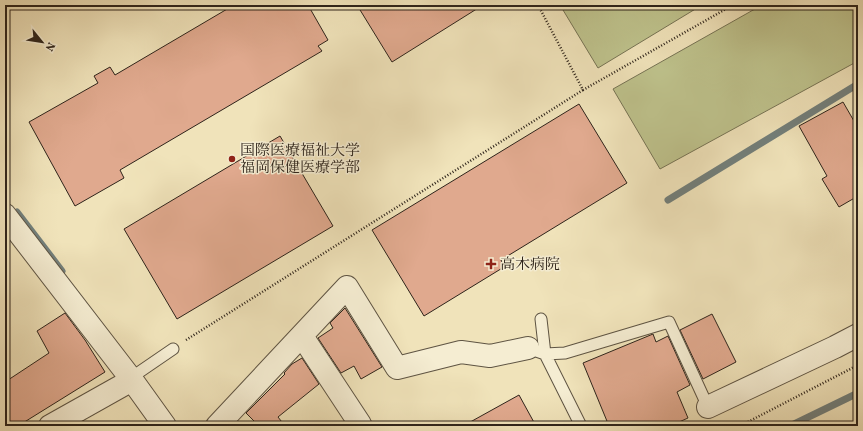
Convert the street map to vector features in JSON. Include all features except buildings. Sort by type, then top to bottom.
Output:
[{"type":"street","points":[[5,215],[133,378],[165,426]]},
{"type":"street","points":[[217,426],[347,287],[397,368],[461,352],[490,356],[536,351]]},
{"type":"street","points":[[708,407],[858,335]]},
{"type":"street","points":[[302,336],[360,424]]},
{"type":"street","points":[[50,426],[133,378]]},
{"type":"lane","points":[[541,319],[536,351],[581,426]]},
{"type":"lane","points":[[536,351],[565,353],[669,322],[708,407]]},
{"type":"lane","points":[[133,378],[172,349]]},
{"type":"path","points":[[538,5],[583,90]]},
{"type":"path","points":[[172,349],[583,90],[733,5]]},
{"type":"path","points":[[740,426],[858,365]]},
{"type":"path","points":[[854,426],[858,425]]},
{"type":"green space","points":[[560,5],[702,5],[598,68]]},
{"type":"green space","points":[[762,5],[858,5],[858,61],[660,169],[613,89]]},
{"type":"waterway","points":[[668,200],[858,84]]},
{"type":"waterway","points":[[17,212],[62,271]]},
{"type":"waterway","points":[[790,426],[858,393]]},
{"type":"place","name":"国際医療福祉大学 福岡保健医療学部","points":[[232,159]]},
{"type":"place","name":"高木病院","points":[[491,264]]}]
